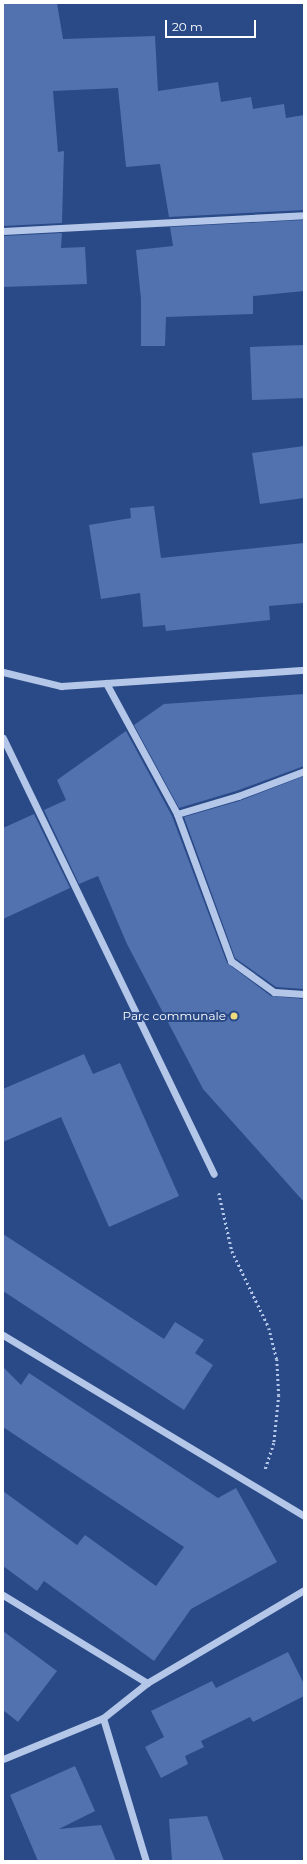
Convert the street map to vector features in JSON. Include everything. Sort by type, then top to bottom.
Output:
[{"type":"street","points":[[3,231],[304,215]]},
{"type":"street","points":[[3,672],[61,686],[304,670]]},
{"type":"street","points":[[106,683],[177,814],[231,961],[274,992],[304,994]]},
{"type":"street","points":[[3,738],[214,1174]]},
{"type":"street","points":[[177,814],[238,796],[304,770]]},
{"type":"street","points":[[3,1335],[304,1516]]},
{"type":"street","points":[[3,1759],[103,1718],[147,1683],[304,1590]]},
{"type":"street","points":[[3,1595],[147,1683]]},
{"type":"street","points":[[103,1718],[146,1861]]},
{"type":"path","points":[[214,1174],[232,1251],[269,1328],[277,1359],[279,1395],[274,1443],[258,1489]]},
{"type":"building","points":[[3,3],[57,3],[63,39],[155,36],[158,91],[218,82],[221,102],[251,97],[253,109],[284,104],[286,118],[304,115],[304,210],[169,217],[160,164],[126,167],[118,88],[53,91],[58,152],[64,151],[62,223],[3,226]]},
{"type":"building","points":[[304,220],[304,291],[253,296],[253,314],[166,317],[165,346],[141,346],[141,299],[136,250],[173,246],[170,227]]},
{"type":"building","points":[[62,233],[61,248],[85,247],[87,284],[3,287],[3,236]]},
{"type":"building","points":[[304,345],[304,398],[252,400],[250,347]]},
{"type":"building","points":[[304,446],[304,498],[260,504],[252,453]]},
{"type":"building","points":[[154,506],[161,558],[304,543],[304,603],[269,606],[270,620],[166,631],[165,625],[143,627],[140,593],[101,599],[89,525],[131,518],[130,508]]},
{"type":"building","points":[[304,694],[304,766],[236,791],[179,808],[134,725],[164,704]]},
{"type":"building","points":[[126,731],[172,816],[227,963],[271,996],[304,999],[304,1202],[203,1089],[127,944],[98,876],[79,884],[44,810],[66,800],[57,780]]},
{"type":"building","points":[[304,776],[304,989],[276,987],[235,958],[184,817],[239,801]]},
{"type":"building","points":[[34,814],[70,888],[3,919],[3,828]]},
{"type":"building","points":[[84,1054],[93,1074],[120,1063],[179,1196],[109,1227],[61,1117],[3,1142],[3,1089]]},
{"type":"building","points":[[3,1234],[164,1339],[175,1322],[204,1340],[195,1353],[213,1365],[184,1410],[3,1291]]},
{"type":"building","points":[[3,1367],[21,1385],[29,1373],[218,1498],[236,1488],[277,1562],[191,1609],[154,1661],[44,1581],[37,1591],[3,1566],[3,1491],[77,1545],[85,1535],[156,1586],[184,1547],[3,1427]]},
{"type":"building","points":[[3,1631],[57,1671],[18,1722],[3,1710]]},
{"type":"building","points":[[288,1652],[304,1684],[304,1696],[253,1722],[250,1717],[201,1741],[204,1747],[185,1756],[188,1764],[161,1778],[145,1747],[164,1737],[151,1711],[212,1681],[216,1688]]},
{"type":"building","points":[[75,1766],[95,1811],[59,1829],[101,1825],[116,1861],[38,1861],[10,1795]]},
{"type":"building","points":[[207,1816],[224,1861],[172,1861],[169,1819]]},
{"type":"place","name":"Parc communale","points":[[234,1016]]}]
